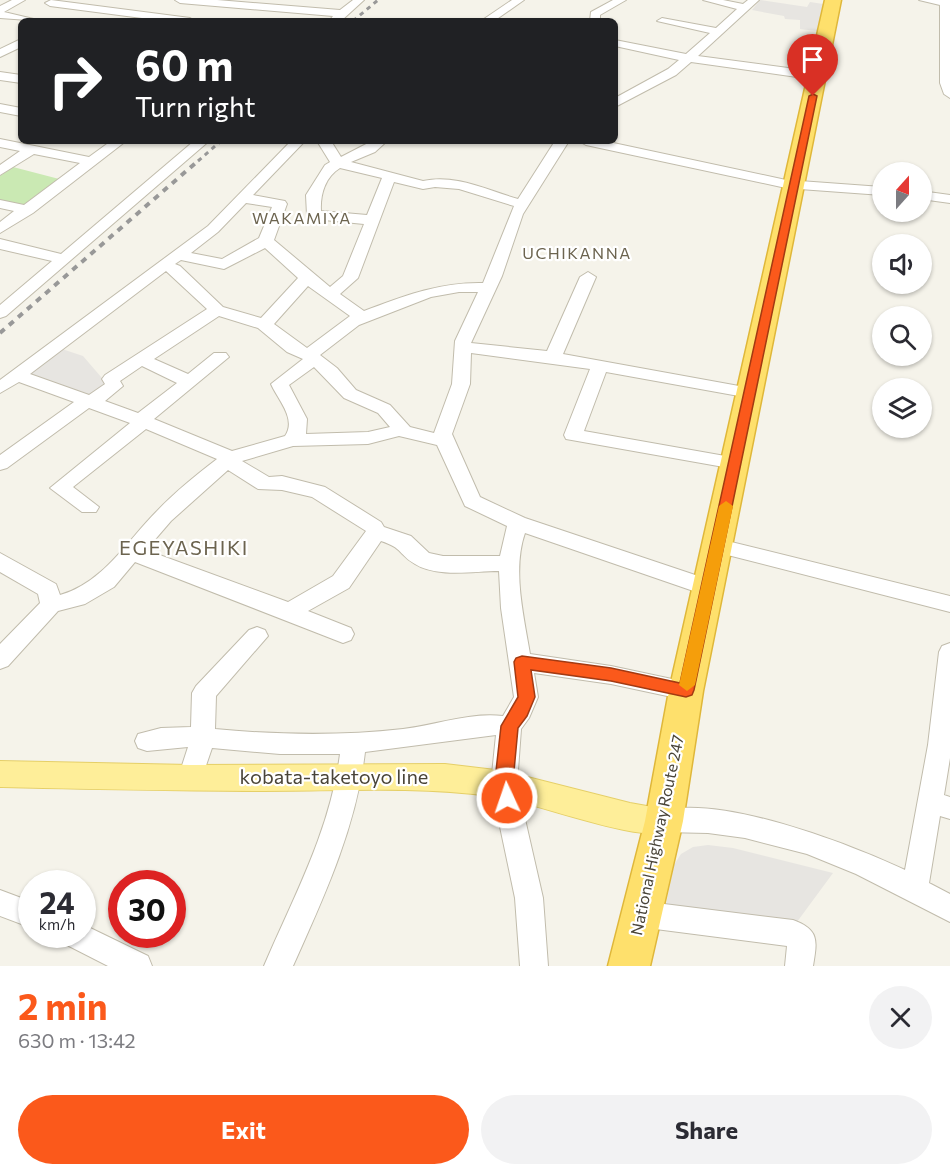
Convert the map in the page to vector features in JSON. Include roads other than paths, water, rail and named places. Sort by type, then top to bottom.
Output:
[{"type":"highway","name":"National Highway Route 247","points":[[629,966],[664,821],[686,690],[719,546],[833,0]]},
{"type":"main road","name":"kobata-taketoyo line","points":[[0,774],[190,778],[445,777],[504,784],[630,817],[664,821]]},
{"type":"street","points":[[0,10],[20,0]]},
{"type":"street","points":[[78,8],[93,0]]},
{"type":"street","points":[[180,0],[339,17],[359,0]]},
{"type":"street","points":[[491,18],[519,0]]},
{"type":"street","points":[[595,18],[596,14],[621,0]]},
{"type":"street","points":[[708,0],[750,4]]},
{"type":"street","points":[[924,0],[945,6],[946,83],[950,94]]},
{"type":"street","points":[[50,3],[166,18]]},
{"type":"street","points":[[618,101],[672,72],[716,31],[750,4]]},
{"type":"street","points":[[128,18],[150,5]]},
{"type":"street","points":[[0,15],[18,18]]},
{"type":"street","points":[[662,21],[716,31]]},
{"type":"street","points":[[618,34],[694,53]]},
{"type":"street","points":[[618,43],[694,53],[818,76]]},
{"type":"street","points":[[0,76],[18,79]]},
{"type":"street","points":[[0,108],[18,111]]},
{"type":"street","points":[[0,143],[93,162]]},
{"type":"street","points":[[0,229],[115,144]]},
{"type":"street","points":[[0,313],[199,144]]},
{"type":"street","points":[[0,388],[213,229],[295,144]]},
{"type":"street","points":[[326,144],[338,163],[423,185],[430,183],[471,188],[522,204]]},
{"type":"street","points":[[372,220],[314,215],[313,195],[330,168],[376,144]]},
{"type":"street","points":[[560,144],[512,223],[489,288],[462,347],[461,384],[443,434],[444,441],[472,501],[518,523],[708,588]]},
{"type":"street","points":[[601,144],[794,184],[872,190]]},
{"type":"street","points":[[0,171],[32,149]]},
{"type":"street","points":[[331,294],[350,278],[389,177]]},
{"type":"street","points":[[932,197],[950,199]]},
{"type":"street","points":[[178,255],[224,264],[266,241],[280,204],[242,198]]},
{"type":"street","points":[[0,204],[28,210]]},
{"type":"street","points":[[266,241],[307,278],[362,317]]},
{"type":"street","points":[[4,249],[64,259]]},
{"type":"street","points":[[164,266],[175,269],[217,310],[264,324],[293,348],[338,377],[350,394],[384,409],[403,430]]},
{"type":"street","points":[[264,324],[307,278]]},
{"type":"street","points":[[553,357],[588,278]]},
{"type":"street","points":[[292,440],[298,432],[298,417],[280,384],[349,324],[433,291],[459,287],[489,288]]},
{"type":"street","points":[[0,464],[114,386],[111,379],[217,310]]},
{"type":"street","points":[[462,347],[553,357],[750,393]]},
{"type":"street","points":[[89,507],[60,488],[220,357]]},
{"type":"street","points":[[141,359],[188,381]]},
{"type":"street","points":[[600,366],[573,435],[735,463]]},
{"type":"street","points":[[16,375],[141,422],[228,460],[265,484],[282,483],[318,492],[339,502],[374,527],[376,532],[404,542],[422,559],[443,564],[507,562]]},
{"type":"street","points":[[0,660],[26,629],[51,605],[77,598],[106,581],[164,516],[228,460],[292,440],[368,438],[403,430],[444,441]]},
{"type":"street","points":[[518,523],[512,533],[507,562],[526,697],[521,711],[509,726],[504,784],[529,898],[534,966]]},
{"type":"street","points":[[289,612],[341,582],[376,532]]},
{"type":"street","points":[[719,546],[950,604]]},
{"type":"street","points":[[131,552],[289,612],[313,625],[343,634]]},
{"type":"street","points":[[0,561],[18,574],[48,590],[51,605]]},
{"type":"street","points":[[190,778],[203,738],[204,693],[256,636]]},
{"type":"street","points":[[915,888],[940,805],[940,745],[950,652]]},
{"type":"street","points":[[522,662],[611,675],[686,690]]},
{"type":"street","points":[[147,741],[158,738],[203,738],[263,743],[354,743],[425,736],[473,726],[509,726]]},
{"type":"street","points":[[278,966],[341,819],[352,776],[354,743]]},
{"type":"street","points":[[664,821],[714,822],[770,833],[842,854],[915,888],[950,909]]},
{"type":"street","points":[[0,903],[18,910]]},
{"type":"street","points":[[640,914],[794,933],[803,941],[799,966]]},
{"type":"street","points":[[96,945],[138,966]]},
{"type":"railway","points":[[357,18],[378,0]]},
{"type":"railway","points":[[198,161],[218,144]]},
{"type":"railway","points":[[0,333],[199,160]]},
{"type":"district","name":"WAKAMIYA","points":[[302,218]]},
{"type":"district","name":"UCHIKANNA","points":[[577,253]]},
{"type":"district","name":"EGEYASHIKI","points":[[184,548]]}]
